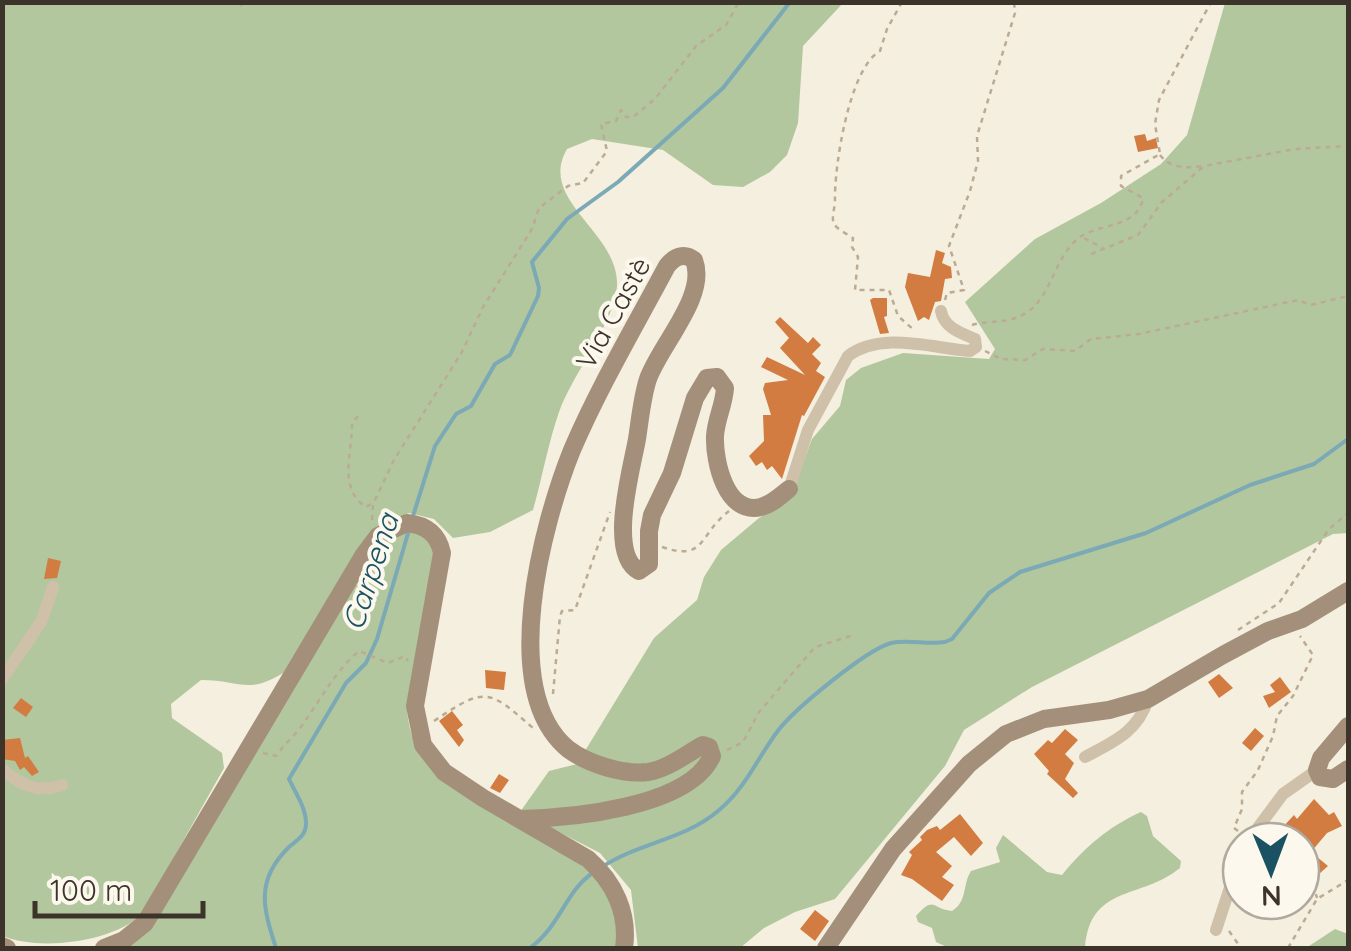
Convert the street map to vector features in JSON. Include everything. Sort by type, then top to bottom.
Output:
[{"type":"street","name":"Via Castè","points":[[554,734],[538,705],[531,645],[540,563],[554,502],[572,449],[667,266],[679,256],[688,256],[696,264],[696,285],[646,386],[625,501],[625,547],[636,571],[650,564],[652,515],[672,473],[701,384],[710,377],[722,380],[725,388],[716,423],[717,464],[738,504]]},
{"type":"street","points":[[738,504],[758,508],[788,490],[816,414],[839,369],[857,349],[880,343],[970,351],[976,347],[975,339],[942,320],[941,311]]},
{"type":"street","points":[[104,948],[124,940],[145,923],[378,536],[413,524],[440,543],[442,567],[415,706],[424,745],[444,772],[588,859],[611,883],[623,916],[624,948]]},
{"type":"street","points":[[2,679],[42,622],[53,587]]},
{"type":"street","points":[[826,948],[893,849],[986,748],[1006,734],[1044,719],[1110,710],[1148,699],[1223,655],[1348,592]]},
{"type":"street","points":[[1085,757],[1121,739],[1139,720],[1148,699]]},
{"type":"street","points":[[1263,821],[1283,794],[1317,770],[1321,758],[1348,726]]},
{"type":"street","points":[[520,819],[588,814],[652,799],[696,776],[708,764],[711,750],[703,745],[660,768],[634,771],[585,759],[554,734]]},
{"type":"street","points":[[2,769],[28,787],[46,790],[62,785]]},
{"type":"street","points":[[1317,770],[1320,777],[1332,779],[1348,769]]},
{"type":"street","points":[[1217,928],[1221,916]]},
{"type":"path","points":[[378,536],[372,518],[373,504],[410,430],[455,364],[483,306],[532,228],[538,208],[568,186],[583,183],[603,161],[607,146],[601,124],[616,120],[622,109],[626,117],[633,117],[655,99],[696,46],[726,25],[739,2]]},
{"type":"path","points":[[902,2],[880,51],[871,56],[863,69],[839,134],[841,149],[833,185],[832,218],[836,226],[853,238],[852,246],[858,256],[855,290],[892,292],[902,323],[919,334]]},
{"type":"path","points":[[941,311],[947,293],[964,290],[949,246],[978,161],[978,136],[1015,13],[1014,2]]},
{"type":"path","points":[[1211,2],[1159,100],[1155,124],[1160,154],[1166,162],[1204,166],[1295,148],[1348,146]]},
{"type":"path","points":[[955,330],[980,323],[1006,322],[1027,313],[1040,299],[1056,266],[1082,236],[1110,228],[1138,211],[1143,198],[1122,186],[1121,176],[1160,154]]},
{"type":"path","points":[[1091,254],[1138,235],[1162,202],[1204,166]]},
{"type":"path","points":[[1082,236],[1104,249]]},
{"type":"path","points":[[976,347],[1002,359],[1025,360],[1043,350],[1075,351],[1090,340],[1139,334],[1298,300],[1311,306],[1348,296]]},
{"type":"path","points":[[358,416],[352,423],[352,453],[347,472],[350,488],[359,502],[373,504]]},
{"type":"path","points":[[553,699],[560,613],[575,610],[608,514],[625,501]]},
{"type":"path","points":[[649,538],[663,548],[687,554],[710,527],[738,504]]},
{"type":"path","points":[[1223,655],[1231,636],[1279,603],[1329,529],[1348,514]]},
{"type":"path","points":[[1237,821],[1242,792],[1258,770],[1274,736],[1277,716],[1294,696],[1313,655],[1290,623]]},
{"type":"path","points":[[711,750],[724,752],[744,742],[759,712],[815,648],[851,636]]},
{"type":"path","points":[[247,751],[256,749],[276,756],[286,740],[302,727],[339,671],[363,650],[378,658]]},
{"type":"path","points":[[429,724],[468,699],[482,695],[498,698],[535,729],[554,734]]},
{"type":"path","points":[[1321,897],[1348,880]]},
{"type":"path","points":[[1288,948],[1304,921]]},
{"type":"path","points":[[1217,928],[1230,932],[1241,948]]},
{"type":"green space","points":[[2,3],[843,3],[803,46],[798,123],[787,155],[770,172],[743,187],[713,185],[663,150],[592,139],[567,149],[561,168],[562,185],[606,249],[617,286],[609,315],[559,412],[533,510],[490,532],[453,538],[434,519],[409,513],[385,523],[286,671],[253,685],[201,680],[171,704],[172,718],[222,753],[224,768],[142,914],[113,932],[54,943],[3,936]]},
{"type":"green space","points":[[1225,3],[1348,3],[1348,533],[1333,534],[1032,687],[964,730],[945,766],[835,899],[795,912],[764,928],[740,948],[638,948],[631,890],[600,853],[520,812],[549,771],[577,764],[654,638],[697,600],[704,577],[721,550],[781,505],[812,439],[840,406],[846,380],[861,368],[903,353],[989,359],[995,349],[965,302],[1035,239],[1161,164],[1187,135]]},
{"type":"green space","points":[[416,529],[433,544],[436,561],[407,711],[416,746],[436,776],[526,828],[591,873],[612,902],[616,948],[122,948],[133,944],[148,929],[368,562],[389,535]]},
{"type":"green space","points":[[1141,812],[1147,816],[1153,836],[1181,861],[1180,868],[1107,903],[1096,913],[1085,948],[949,948],[936,942],[932,928],[918,922],[916,916],[930,905],[952,911],[957,907],[971,871],[1000,862],[996,848],[1003,835],[1047,872],[1062,875],[1098,839]]},
{"type":"green space","points":[[1335,929],[1348,934],[1348,948],[1306,948]]},
{"type":"building","points":[[1145,134],[1147,141],[1156,138],[1158,148],[1138,152],[1134,136]]},
{"type":"building","points":[[936,250],[945,253],[942,263],[951,267],[952,278],[945,279],[941,301],[935,302],[929,320],[924,317],[918,321],[905,287],[908,273],[930,277]]},
{"type":"building","points":[[887,298],[884,317],[889,333],[880,334],[870,300]]},
{"type":"building","points":[[780,317],[808,343],[813,337],[821,345],[812,354],[821,363],[816,371],[825,377],[802,415],[782,479],[772,466],[767,470],[762,462],[756,466],[749,456],[764,441],[763,415],[771,415],[763,389],[765,383],[788,380],[761,367],[767,357],[805,375],[780,348],[789,338],[775,322]]},
{"type":"building","points":[[48,558],[61,561],[57,578],[44,579]]},
{"type":"building","points":[[485,670],[506,672],[504,690],[486,688]]},
{"type":"building","points":[[1219,674],[1233,688],[1219,698],[1208,682]]},
{"type":"building","points":[[1280,677],[1291,692],[1269,708],[1263,696],[1275,692],[1270,685]]},
{"type":"building","points":[[21,698],[33,707],[26,717],[13,708]]},
{"type":"building","points":[[452,711],[463,725],[457,730],[464,740],[459,747],[439,721]]},
{"type":"building","points":[[1255,728],[1264,736],[1251,751],[1242,743]]},
{"type":"building","points":[[1065,729],[1078,740],[1065,754],[1074,763],[1065,779],[1078,793],[1073,798],[1047,774],[1049,771],[1034,754]]},
{"type":"building","points":[[20,738],[25,758],[28,756],[39,772],[32,776],[24,767],[20,770],[15,761],[2,759],[2,740]]},
{"type":"building","points":[[499,774],[509,780],[500,793],[490,788]]},
{"type":"building","points":[[1314,799],[1329,815],[1334,812],[1342,826],[1321,840],[1321,821],[1288,821],[1294,815],[1297,819]]},
{"type":"building","points":[[960,814],[983,843],[971,856],[954,837],[936,852],[952,866],[942,877],[954,885],[942,901],[901,875],[912,855],[909,852],[922,840],[920,837],[937,826],[940,830]]},
{"type":"building","points":[[815,910],[829,921],[815,941],[800,929]]},
{"type":"waterway","name":"Carpena","points":[[413,516],[435,446],[456,414],[471,406],[495,364],[510,355],[538,296],[532,262],[567,219],[618,182],[723,88],[790,2]]},
{"type":"waterway","points":[[602,867],[691,829],[718,811],[743,783],[785,722],[831,682],[880,648],[898,642],[938,643],[952,639],[989,593],[1020,572],[1146,533],[1250,485],[1314,464],[1348,439]]},
{"type":"waterway","name":"Carpena","points":[[276,948],[265,907],[267,883],[278,859],[306,827],[306,817],[289,779],[346,683],[366,663],[377,639],[409,530]]},
{"type":"waterway","points":[[530,948],[594,872]]}]
